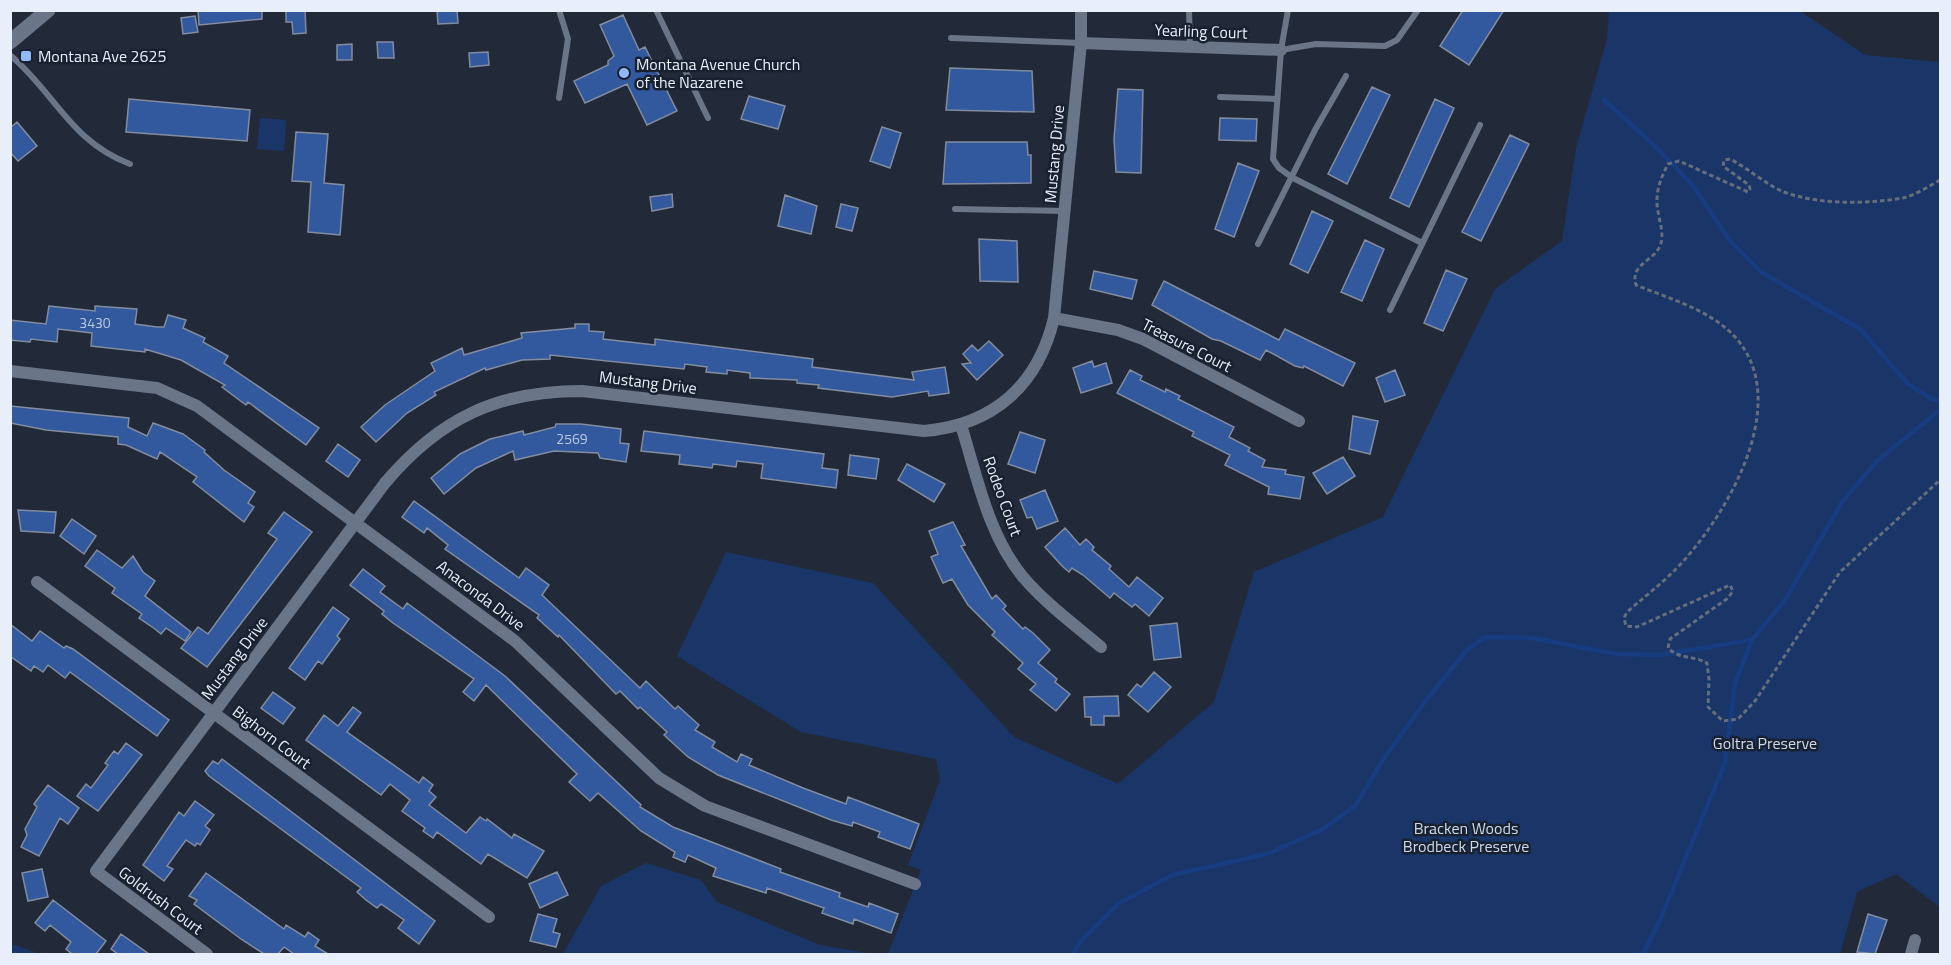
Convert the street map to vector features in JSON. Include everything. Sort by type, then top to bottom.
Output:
[{"type":"street","points":[[10,42],[48,10]]},
{"type":"street","name":"Mustang Drive","points":[[96,872],[355,523],[408,456],[428,438],[475,410],[527,394],[582,391],[924,431],[961,425],[999,406],[1030,376],[1045,348],[1054,318],[1081,43],[1081,10]]},
{"type":"street","name":"Yearling Court","points":[[1081,43],[1281,50]]},
{"type":"street","name":"Treasure Court","points":[[1054,318],[1118,330],[1143,339],[1299,421]]},
{"type":"street","name":"Anaconda Drive","points":[[10,371],[135,384],[178,395],[197,406],[515,641],[659,778],[681,793],[705,806],[915,884]]},
{"type":"street","name":"Rodeo Court","points":[[961,425],[989,515],[1010,559],[1037,592],[1101,647]]},
{"type":"street","name":"Bighorn Court","points":[[37,582],[489,917]]},
{"type":"street","name":"Goldrush Court","points":[[96,872],[207,954]]},
{"type":"street","points":[[1911,954],[1915,940]]},
{"type":"lane","points":[[559,10],[568,39],[559,98]]},
{"type":"lane","points":[[656,10],[708,118]]},
{"type":"lane","points":[[1189,10],[1190,47]]},
{"type":"lane","points":[[1288,10],[1276,99],[1273,159],[1279,168],[1293,178],[1422,243]]},
{"type":"lane","points":[[1281,50],[1316,44],[1385,46],[1397,40],[1418,10]]},
{"type":"lane","points":[[951,38],[1081,43]]},
{"type":"lane","points":[[10,55],[87,141],[109,156],[130,164]]},
{"type":"lane","points":[[1258,244],[1315,130],[1346,76]]},
{"type":"lane","points":[[1220,96],[1276,99]]},
{"type":"lane","points":[[1390,310],[1480,125]]},
{"type":"lane","points":[[954,209],[1065,211]]},
{"type":"path","points":[[1941,180],[1905,197],[1855,202],[1807,198],[1782,192],[1751,169],[1730,159],[1724,160],[1723,166],[1749,185],[1748,192],[1679,161],[1668,164],[1659,181],[1657,202],[1662,232],[1660,247],[1636,270],[1634,276],[1636,285],[1709,315],[1736,338],[1751,362],[1758,396],[1753,442],[1735,485],[1702,537],[1675,570],[1627,612],[1624,618],[1626,626],[1637,627],[1730,585],[1733,591],[1728,598],[1670,639],[1668,648],[1676,656],[1699,658],[1707,663],[1708,707],[1723,721],[1738,719],[1755,701],[1840,572],[1941,480]]},
{"type":"green space","points":[[1609,11],[1800,11],[1865,55],[1940,62],[1940,907],[1896,874],[1857,892],[1840,954],[888,954],[921,870],[908,865],[940,780],[936,759],[801,732],[677,656],[726,552],[873,583],[1014,737],[1118,784],[1214,702],[1254,572],[1383,517],[1495,289],[1562,241],[1576,148],[1607,39]]},
{"type":"green space","points":[[260,118],[286,120],[284,151],[257,149]]},
{"type":"green space","points":[[646,863],[701,880],[717,902],[820,945],[873,954],[563,954],[601,886]]},
{"type":"green space","points":[[11,944],[35,952],[37,954],[11,954]]},
{"type":"building","points":[[198,10],[262,10],[262,19],[199,25]]},
{"type":"building","points":[[286,10],[305,10],[306,33],[293,34],[292,22],[286,22]]},
{"type":"building","points":[[437,10],[457,10],[458,23],[438,24]]},
{"type":"building","points":[[1463,10],[1504,10],[1469,65],[1440,46]]},
{"type":"building","name":"Montana Avenue Church of the Nazarene","points":[[623,15],[639,50],[645,47],[677,111],[647,125],[627,84],[585,103],[574,81],[608,65],[608,61],[614,56],[600,25]]},
{"type":"building","points":[[195,16],[198,32],[183,34],[181,18]]},
{"type":"building","points":[[377,42],[393,42],[394,58],[378,58]]},
{"type":"building","points":[[352,44],[352,60],[337,60],[337,45]]},
{"type":"building","points":[[488,52],[489,65],[470,67],[469,53]]},
{"type":"building","points":[[950,68],[1032,71],[1034,112],[946,110]]},
{"type":"building","points":[[1372,87],[1390,95],[1347,184],[1328,174]]},
{"type":"building","points":[[1118,89],[1143,90],[1141,173],[1116,172],[1114,139]]},
{"type":"building","points":[[749,96],[785,106],[778,129],[741,119]]},
{"type":"building","points":[[129,99],[250,110],[247,141],[126,132]]},
{"type":"building","points":[[1435,99],[1454,108],[1409,207],[1390,198]]},
{"type":"building","points":[[1220,118],[1257,119],[1256,141],[1219,140]]},
{"type":"building","points":[[17,122],[37,146],[18,161],[10,152],[10,128]]},
{"type":"building","points":[[882,127],[901,133],[890,168],[870,161]]},
{"type":"building","points":[[296,132],[328,134],[324,183],[344,185],[340,235],[308,232],[311,182],[292,181]]},
{"type":"building","points":[[1510,135],[1529,144],[1481,241],[1462,232]]},
{"type":"building","points":[[946,142],[1027,142],[1028,155],[1031,155],[1031,183],[943,184]]},
{"type":"building","points":[[1238,163],[1259,171],[1234,237],[1215,229]]},
{"type":"building","points":[[672,194],[673,207],[652,211],[650,197]]},
{"type":"building","points":[[785,195],[817,206],[811,234],[778,226]]},
{"type":"building","points":[[841,204],[858,208],[852,231],[836,227]]},
{"type":"building","points":[[1312,211],[1333,221],[1308,273],[1290,264]]},
{"type":"building","points":[[979,239],[1017,241],[1018,282],[980,281]]},
{"type":"building","points":[[1365,240],[1384,249],[1362,301],[1341,292]]},
{"type":"building","points":[[1446,270],[1467,279],[1443,331],[1424,323]]},
{"type":"building","points":[[1094,271],[1137,280],[1132,299],[1090,289]]},
{"type":"building","points":[[1164,281],[1279,340],[1285,329],[1355,363],[1343,386],[1304,366],[1303,368],[1295,366],[1266,350],[1260,360],[1212,339],[1152,305]]},
{"type":"building","points":[[49,306],[95,311],[95,306],[137,309],[135,324],[157,327],[164,327],[168,315],[186,320],[183,328],[205,338],[203,342],[228,356],[224,363],[319,428],[306,445],[248,402],[246,405],[222,387],[225,385],[181,360],[145,349],[145,352],[91,346],[92,333],[58,329],[57,342],[31,339],[30,342],[10,340],[10,320],[46,324]]},
{"type":"building","points":[[575,324],[589,324],[589,331],[604,332],[603,339],[655,345],[655,339],[813,359],[812,367],[914,380],[912,372],[945,367],[949,393],[929,396],[928,391],[892,397],[818,388],[819,385],[797,383],[797,380],[750,378],[750,373],[727,370],[727,374],[706,372],[707,367],[685,364],[684,369],[550,355],[550,359],[522,360],[486,370],[485,368],[434,392],[436,395],[407,413],[376,442],[361,427],[385,405],[435,371],[431,363],[462,348],[464,355],[522,338],[521,333],[575,328]]},
{"type":"building","points":[[989,341],[1003,355],[977,380],[962,364],[971,363],[963,354],[972,345],[978,351]]},
{"type":"building","points":[[1092,361],[1094,367],[1106,363],[1112,383],[1081,393],[1073,368]]},
{"type":"building","points":[[1130,370],[1142,376],[1140,380],[1165,392],[1166,389],[1180,396],[1178,399],[1234,427],[1229,437],[1250,448],[1248,451],[1265,460],[1262,467],[1286,470],[1285,474],[1304,477],[1300,499],[1268,494],[1269,487],[1225,465],[1230,455],[1192,436],[1194,432],[1117,393]]},
{"type":"building","points":[[1395,370],[1405,395],[1385,402],[1376,378]]},
{"type":"building","points":[[10,406],[129,418],[128,427],[147,436],[153,423],[183,434],[205,450],[204,452],[224,470],[255,492],[248,503],[254,507],[244,522],[193,482],[197,477],[160,452],[157,459],[126,445],[118,444],[118,437],[46,430],[10,423]]},
{"type":"building","points":[[1353,416],[1378,421],[1370,454],[1349,449]]},
{"type":"building","points":[[556,424],[581,424],[621,429],[620,443],[629,444],[626,462],[600,458],[598,453],[554,451],[515,460],[513,451],[476,468],[444,494],[431,478],[460,454],[490,439],[523,431],[524,435],[555,427]]},
{"type":"building","points":[[644,431],[824,454],[822,468],[838,470],[836,488],[761,478],[763,464],[737,461],[736,467],[713,464],[712,468],[679,464],[680,455],[641,451]]},
{"type":"building","points":[[1020,432],[1045,440],[1035,473],[1008,464]]},
{"type":"building","points":[[338,444],[360,460],[348,477],[326,461]]},
{"type":"building","points":[[850,455],[879,459],[876,479],[848,475]]},
{"type":"building","points":[[1343,457],[1355,476],[1327,494],[1313,473]]},
{"type":"building","points":[[907,464],[945,484],[934,502],[898,480]]},
{"type":"building","points":[[1045,490],[1058,521],[1037,529],[1032,517],[1027,518],[1020,500]]},
{"type":"building","points":[[414,501],[519,578],[526,568],[549,585],[542,595],[640,688],[646,681],[675,709],[678,706],[699,725],[695,730],[715,742],[712,747],[737,762],[741,754],[752,759],[749,765],[846,804],[848,797],[919,824],[910,849],[878,837],[880,832],[853,822],[852,826],[831,820],[718,775],[688,757],[664,735],[667,732],[640,707],[638,709],[620,691],[616,694],[559,635],[558,637],[537,618],[539,615],[445,549],[448,545],[427,528],[424,533],[402,517]]},
{"type":"building","points":[[18,510],[56,512],[54,533],[21,531]]},
{"type":"building","points":[[284,512],[312,532],[207,667],[181,648],[198,627],[208,634],[277,539],[268,533]]},
{"type":"building","points":[[72,519],[96,536],[84,554],[60,536]]},
{"type":"building","points":[[953,522],[965,545],[961,546],[992,599],[996,595],[1006,606],[1003,609],[1023,629],[1025,627],[1033,633],[1050,650],[1038,663],[1057,679],[1055,682],[1070,694],[1056,711],[1030,690],[1036,684],[1018,669],[1023,663],[992,635],[995,632],[968,605],[952,579],[943,583],[931,557],[938,554],[929,531]]},
{"type":"building","points":[[1065,528],[1080,545],[1086,539],[1094,547],[1092,550],[1111,566],[1109,569],[1129,587],[1137,577],[1163,598],[1149,616],[1135,604],[1132,607],[1114,593],[1110,598],[1083,575],[1072,568],[1069,572],[1062,566],[1045,547]]},
{"type":"building","points":[[97,550],[122,568],[133,556],[143,572],[155,581],[145,596],[191,632],[185,641],[166,628],[161,634],[139,618],[142,614],[112,593],[115,588],[85,566]]},
{"type":"building","points":[[363,569],[385,586],[380,592],[403,609],[407,603],[505,676],[641,805],[640,807],[673,827],[781,869],[780,872],[840,893],[839,897],[868,907],[869,903],[898,914],[891,933],[854,919],[853,924],[822,913],[824,908],[767,888],[766,893],[713,876],[716,868],[688,855],[685,862],[673,857],[675,852],[641,831],[598,793],[590,801],[569,782],[577,774],[486,685],[474,701],[463,692],[474,679],[393,623],[382,614],[384,611],[350,585]]},
{"type":"building","points":[[333,607],[349,619],[337,636],[340,639],[322,664],[318,661],[305,680],[289,668]]},
{"type":"building","points":[[1177,623],[1181,657],[1154,660],[1150,626]]},
{"type":"building","points":[[10,624],[32,641],[40,631],[64,648],[66,646],[73,649],[169,720],[157,736],[70,672],[65,678],[48,665],[43,672],[34,666],[31,671],[10,656]]},
{"type":"building","points":[[1154,672],[1171,687],[1148,712],[1128,695],[1137,684],[1141,687]]},
{"type":"building","points":[[273,692],[295,708],[283,724],[261,708]]},
{"type":"building","points":[[1118,696],[1119,716],[1104,716],[1104,725],[1091,725],[1091,717],[1085,717],[1084,697]]},
{"type":"building","points":[[353,707],[361,713],[347,732],[419,783],[423,777],[433,785],[429,791],[436,797],[429,805],[466,833],[480,817],[486,821],[487,819],[512,838],[514,834],[544,851],[527,878],[488,854],[481,864],[437,832],[433,838],[423,831],[425,828],[402,811],[410,800],[390,784],[381,795],[306,740],[324,715],[338,726]]},
{"type":"building","points":[[126,743],[142,755],[98,811],[77,796],[86,784],[91,788],[108,765],[105,763],[114,751],[118,754]]},
{"type":"building","points":[[222,759],[435,921],[419,944],[398,928],[404,920],[381,904],[377,908],[366,900],[357,892],[361,888],[209,776],[205,771],[213,761],[218,764]]},
{"type":"building","points":[[48,785],[79,808],[68,824],[60,818],[39,856],[21,847],[27,835],[25,829],[37,807],[34,804]]},
{"type":"building","points":[[195,801],[214,815],[205,826],[210,830],[200,845],[197,843],[195,846],[186,840],[167,866],[173,869],[164,881],[143,865],[179,812],[184,816]]},
{"type":"building","points":[[42,869],[48,897],[28,901],[22,873]]},
{"type":"building","points":[[557,872],[568,895],[540,908],[529,884]]},
{"type":"building","points":[[206,873],[284,929],[286,925],[305,937],[308,932],[319,940],[315,946],[328,954],[294,954],[284,947],[278,954],[264,954],[241,939],[194,904],[197,900],[189,896]]},
{"type":"building","points":[[53,900],[106,941],[96,954],[72,954],[66,949],[71,942],[50,925],[45,931],[35,923]]},
{"type":"building","points":[[538,914],[557,919],[553,932],[560,934],[556,947],[530,941]]},
{"type":"building","points":[[1868,914],[1887,920],[1875,954],[1857,952]]},
{"type":"building","points":[[121,934],[149,954],[118,954],[111,949]]},
{"type":"waterway","points":[[1604,100],[1658,149],[1694,187],[1730,241],[1761,272],[1860,329],[1908,384],[1932,399],[1940,401]]},
{"type":"waterway","points":[[1643,954],[1660,920],[1725,763],[1735,683],[1752,640],[1785,600],[1842,502],[1878,460],[1940,410]]},
{"type":"waterway","points":[[1073,954],[1080,942],[1118,904],[1172,875],[1267,854],[1323,829],[1356,805],[1384,758],[1428,698],[1467,650],[1485,637],[1532,638],[1617,654],[1659,655],[1752,640]]},
{"type":"place","name":"Montana Ave 2625","points":[[26,56]]},
{"type":"place","name":"Montana Avenue Church of the Nazarene","points":[[624,73]]},
{"type":"park label","name":"Goltra Preserve","points":[[1765,743]]},
{"type":"park label","name":"Bracken Woods Brodbeck Preserve","points":[[1466,837]]}]
